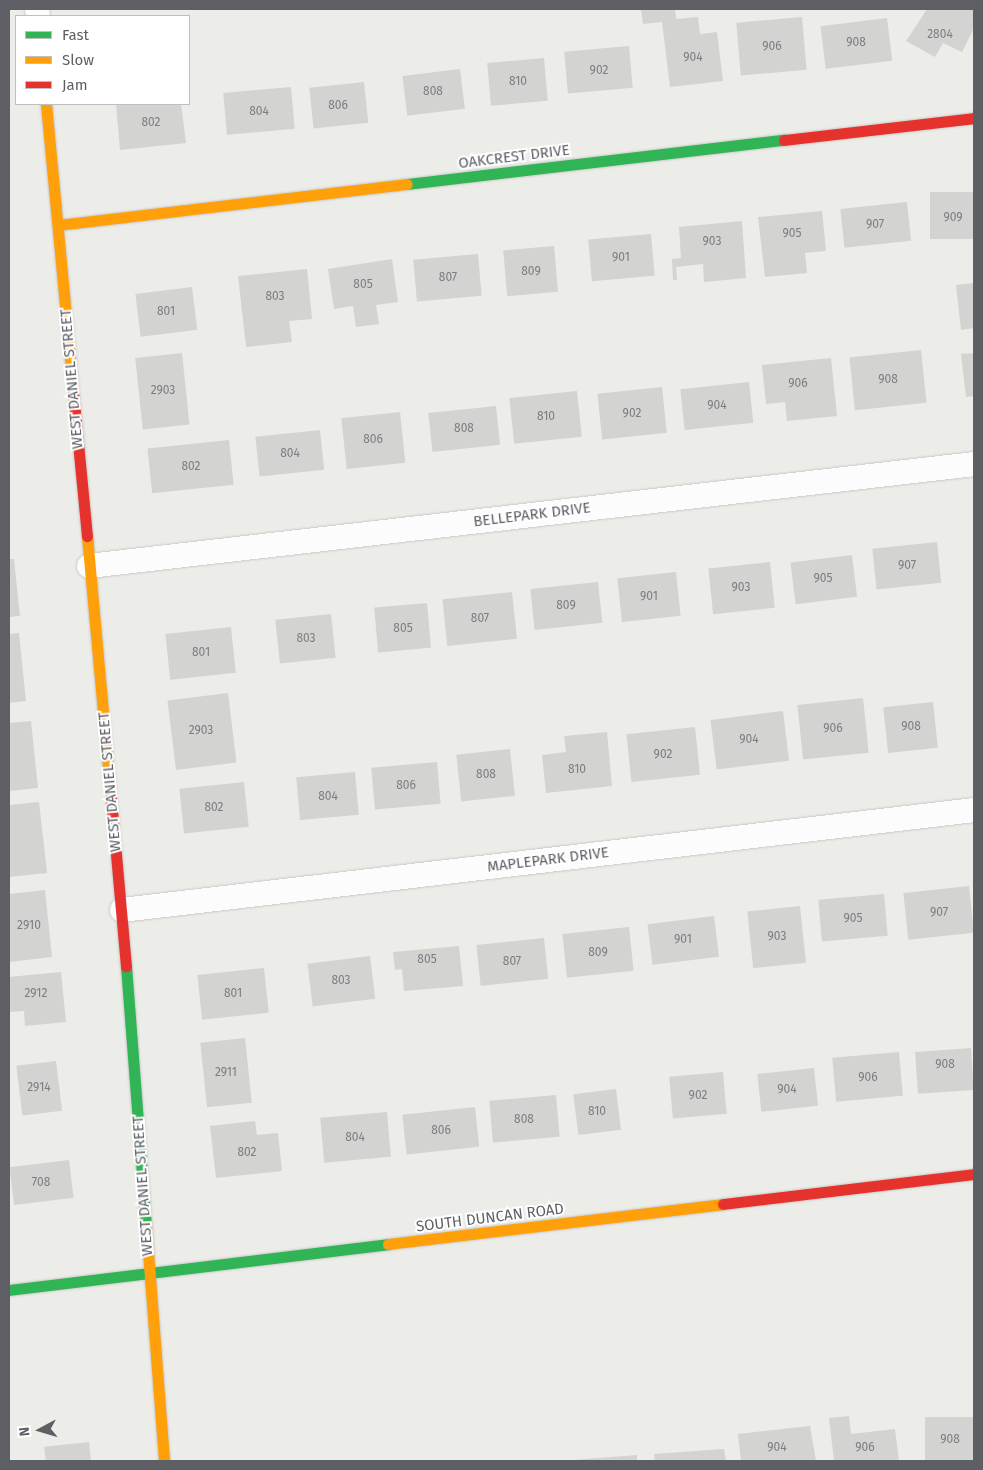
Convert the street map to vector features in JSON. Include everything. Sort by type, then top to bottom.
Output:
[{"type":"street","name":"WEST DANIEL STREET","points":[[46,105],[122,910],[164,1461]]},
{"type":"street","name":"OAKCREST DRIVE","points":[[58,225],[974,118]]},
{"type":"street","name":"BELLEPARK DRIVE","points":[[89,566],[974,464]]},
{"type":"street","name":"MAPLEPARK DRIVE","points":[[122,910],[974,810]]},
{"type":"street","name":"SOUTH DUNCAN ROAD","points":[[9,1290],[974,1174]]},
{"type":"building","points":[[641,9],[675,9],[676,19],[698,17],[700,34],[717,32],[723,81],[670,87],[662,22],[643,24]]},
{"type":"building","points":[[927,9],[974,9],[974,28],[962,52],[943,43],[935,57],[906,41]]},
{"type":"building","points":[[802,17],[807,70],[741,76],[736,23]]},
{"type":"building","points":[[887,18],[892,61],[826,69],[820,26]]},
{"type":"building","points":[[629,46],[633,88],[568,94],[564,52]]},
{"type":"building","points":[[544,58],[548,101],[491,106],[487,63]]},
{"type":"building","points":[[460,69],[465,109],[407,116],[402,76]]},
{"type":"building","points":[[364,82],[368,123],[314,129],[309,88]]},
{"type":"building","points":[[291,87],[295,129],[227,135],[223,93]]},
{"type":"building","points":[[116,105],[181,105],[186,143],[120,150]]},
{"type":"building","points":[[930,192],[974,192],[974,239],[930,239]]},
{"type":"building","points":[[907,202],[911,241],[844,248],[840,209]]},
{"type":"building","points":[[822,211],[826,251],[805,253],[807,273],[765,277],[758,217]]},
{"type":"building","points":[[742,221],[746,278],[704,282],[703,264],[676,267],[677,280],[673,280],[672,259],[681,258],[679,227]]},
{"type":"building","points":[[651,234],[655,276],[592,281],[588,239]]},
{"type":"building","points":[[554,246],[558,292],[507,296],[503,250]]},
{"type":"building","points":[[478,254],[482,296],[417,302],[413,260]]},
{"type":"building","points":[[392,259],[398,302],[376,305],[379,324],[356,327],[353,306],[334,309],[328,269]]},
{"type":"building","points":[[307,269],[312,319],[289,321],[292,342],[246,347],[238,276]]},
{"type":"building","points":[[974,283],[974,328],[961,330],[956,285]]},
{"type":"building","points":[[192,287],[197,330],[141,337],[135,294]]},
{"type":"building","points":[[921,350],[927,403],[855,410],[849,358]]},
{"type":"building","points":[[182,353],[190,425],[143,430],[135,358]]},
{"type":"building","points":[[974,353],[974,396],[966,397],[961,354]]},
{"type":"building","points":[[831,358],[837,416],[787,421],[785,402],[766,404],[762,365]]},
{"type":"building","points":[[749,382],[753,423],[685,430],[680,389]]},
{"type":"building","points":[[662,387],[667,433],[602,440],[597,394]]},
{"type":"building","points":[[577,391],[582,437],[514,444],[509,398]]},
{"type":"building","points":[[496,406],[500,445],[432,452],[428,413]]},
{"type":"building","points":[[400,412],[405,463],[347,469],[341,418]]},
{"type":"building","points":[[320,430],[324,470],[260,477],[255,437]]},
{"type":"building","points":[[229,440],[234,485],[152,493],[147,449]]},
{"type":"building","points":[[937,542],[941,583],[877,590],[872,549]]},
{"type":"building","points":[[852,555],[857,597],[796,604],[790,563]]},
{"type":"building","points":[[9,559],[14,559],[20,616],[9,617]]},
{"type":"building","points":[[770,562],[775,608],[713,614],[708,568]]},
{"type":"building","points":[[676,572],[681,616],[622,622],[617,578]]},
{"type":"building","points":[[598,582],[602,623],[535,630],[530,589]]},
{"type":"building","points":[[512,592],[517,639],[447,646],[442,599]]},
{"type":"building","points":[[427,603],[431,648],[378,652],[374,608]]},
{"type":"building","points":[[331,614],[336,658],[280,664],[275,620]]},
{"type":"building","points":[[231,627],[236,673],[170,680],[165,634]]},
{"type":"building","points":[[19,633],[26,701],[9,703],[9,634]]},
{"type":"building","points":[[228,693],[237,762],[176,770],[167,700]]},
{"type":"building","points":[[863,698],[869,753],[803,760],[797,705]]},
{"type":"building","points":[[933,702],[938,748],[888,753],[883,707]]},
{"type":"building","points":[[783,711],[789,761],[717,770],[711,720]]},
{"type":"building","points":[[31,721],[38,788],[9,791],[9,723]]},
{"type":"building","points":[[695,727],[700,775],[631,782],[626,734]]},
{"type":"building","points":[[607,732],[612,786],[546,793],[542,755],[566,752],[564,736]]},
{"type":"building","points":[[510,749],[515,796],[461,801],[456,755]]},
{"type":"building","points":[[437,762],[441,804],[375,810],[371,768]]},
{"type":"building","points":[[355,772],[359,815],[300,820],[296,777]]},
{"type":"building","points":[[244,782],[249,827],[184,834],[179,789]]},
{"type":"building","points":[[39,802],[47,873],[9,877],[9,805]]},
{"type":"building","points":[[969,886],[974,933],[908,940],[903,893]]},
{"type":"building","points":[[45,890],[52,957],[9,962],[9,894]]},
{"type":"building","points":[[884,894],[888,936],[822,942],[818,900]]},
{"type":"building","points":[[800,906],[806,963],[753,968],[747,912]]},
{"type":"building","points":[[714,916],[719,957],[652,965],[647,924]]},
{"type":"building","points":[[629,927],[634,971],[567,978],[562,934]]},
{"type":"building","points":[[544,938],[548,979],[481,986],[476,945]]},
{"type":"building","points":[[459,946],[463,986],[404,991],[402,969],[395,970],[393,952]]},
{"type":"building","points":[[370,956],[375,999],[313,1006],[307,964]]},
{"type":"building","points":[[264,968],[269,1013],[202,1020],[197,975]]},
{"type":"building","points":[[61,972],[66,1022],[25,1026],[24,1011],[9,1012],[9,977]]},
{"type":"building","points":[[245,1038],[252,1103],[207,1107],[200,1043]]},
{"type":"building","points":[[971,1048],[974,1090],[918,1094],[915,1052]]},
{"type":"building","points":[[899,1052],[903,1096],[836,1102],[832,1058]]},
{"type":"building","points":[[56,1061],[62,1111],[22,1116],[16,1066]]},
{"type":"building","points":[[814,1068],[818,1106],[761,1112],[757,1074]]},
{"type":"building","points":[[723,1072],[727,1114],[673,1119],[669,1077]]},
{"type":"building","points":[[616,1089],[621,1130],[578,1135],[573,1094]]},
{"type":"building","points":[[556,1095],[560,1137],[493,1143],[489,1101]]},
{"type":"building","points":[[475,1107],[479,1147],[407,1154],[402,1115]]},
{"type":"building","points":[[387,1112],[391,1157],[324,1163],[320,1118]]},
{"type":"building","points":[[255,1121],[257,1135],[278,1133],[282,1171],[216,1178],[210,1126]]},
{"type":"building","points":[[69,1160],[74,1198],[14,1205],[9,1167]]},
{"type":"building","points":[[849,1416],[851,1434],[895,1429],[899,1461],[834,1461],[829,1418]]},
{"type":"building","points":[[925,1417],[974,1417],[974,1461],[925,1461]]},
{"type":"building","points":[[810,1426],[816,1461],[741,1461],[738,1434]]},
{"type":"building","points":[[89,1442],[91,1461],[46,1461],[44,1447]]},
{"type":"building","points":[[724,1449],[726,1461],[655,1461],[654,1454]]},
{"type":"building","points":[[637,1455],[637,1461],[572,1461],[572,1460]]},
{"type":"traffic: fast","points":[[407,184],[784,140]]},
{"type":"traffic: fast","points":[[126,966],[146,1226]]},
{"type":"traffic: fast","points":[[9,1290],[388,1244]]},
{"type":"traffic: slow","points":[[46,105],[71,370]]},
{"type":"traffic: slow","points":[[58,225],[407,184]]},
{"type":"traffic: slow","points":[[87,536],[109,776]]},
{"type":"traffic: slow","points":[[388,1244],[723,1204]]},
{"type":"traffic: slow","points":[[146,1226],[164,1461]]},
{"type":"traffic: jam","points":[[784,140],[974,118]]},
{"type":"traffic: jam","points":[[71,370],[87,536]]},
{"type":"traffic: jam","points":[[109,776],[126,966]]},
{"type":"traffic: jam","points":[[723,1204],[974,1174]]}]
